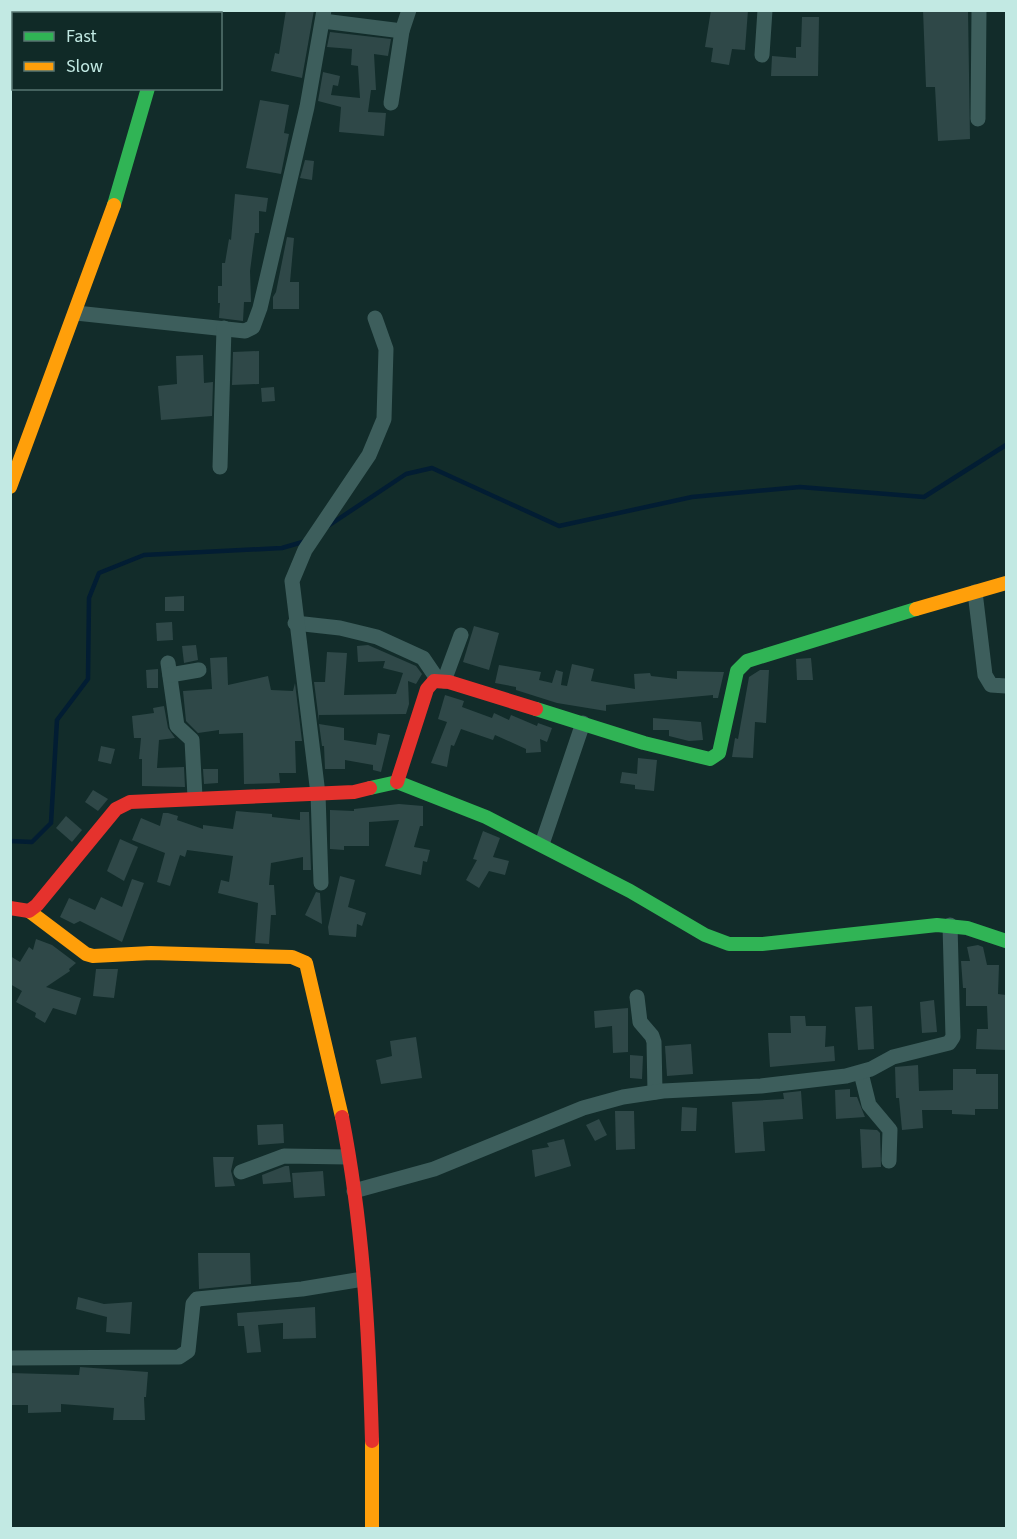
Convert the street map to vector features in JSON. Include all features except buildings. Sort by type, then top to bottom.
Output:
[{"type":"street","points":[[391,103],[402,31],[409,10]]},
{"type":"street","points":[[762,55],[765,10]]},
{"type":"street","points":[[978,119],[979,10]]},
{"type":"street","points":[[76,313],[248,331],[253,327],[260,308],[307,107],[323,16],[402,31]]},
{"type":"street","points":[[10,487],[114,205],[147,90]]},
{"type":"street","points":[[321,883],[318,794],[292,593],[296,568],[332,507],[369,455],[384,419],[386,349],[375,318]]},
{"type":"street","points":[[220,467],[224,328]]},
{"type":"street","points":[[397,782],[427,689],[429,685],[441,681],[710,759],[718,753],[722,743],[737,671],[743,664],[787,647],[1006,583]]},
{"type":"street","points":[[975,592],[986,675],[991,685],[1006,686]]},
{"type":"street","points":[[295,623],[340,628],[377,637],[423,658],[441,681]]},
{"type":"street","points":[[441,681],[461,635]]},
{"type":"street","points":[[195,797],[192,741],[177,726],[169,669],[199,670]]},
{"type":"street","points":[[542,844],[583,723]]},
{"type":"street","points":[[29,911],[46,897],[123,805],[157,798],[354,792],[397,782],[486,817],[542,844],[705,934],[729,944],[754,945],[861,932],[950,925],[983,932],[1006,941]]},
{"type":"street","points":[[10,908],[29,911],[86,954],[93,956],[151,953],[292,957],[306,963],[315,992],[354,1191],[370,1375],[372,1528]]},
{"type":"street","points":[[354,1191],[434,1169],[583,1108],[655,1092],[761,1086],[861,1073],[893,1057],[932,1049],[951,1041],[950,925]]},
{"type":"street","points":[[637,998],[640,1022],[652,1036],[654,1042],[655,1092]]},
{"type":"street","points":[[861,1073],[869,1105],[890,1130],[890,1161]]},
{"type":"street","points":[[241,1172],[284,1156],[348,1157]]},
{"type":"street","points":[[10,1358],[179,1357],[189,1351],[193,1304],[197,1299],[302,1289],[363,1279]]},
{"type":"waterway","points":[[328,526],[406,474],[432,468],[559,526],[692,497],[800,487],[924,497],[1006,445]]},
{"type":"waterway","points":[[10,841],[32,842],[51,823],[57,720],[88,679],[89,598],[99,573],[144,555],[282,548],[306,541]]},
{"type":"traffic: fast","points":[[114,205],[147,90]]},
{"type":"traffic: fast","points":[[536,709],[644,743],[710,759],[719,753],[737,671],[747,661],[916,609]]},
{"type":"traffic: fast","points":[[370,788],[397,782],[486,817],[630,891],[705,935],[729,944],[762,944],[937,925],[967,928],[1006,941]]},
{"type":"traffic: slow","points":[[10,487],[114,205]]},
{"type":"traffic: slow","points":[[916,609],[1006,583]]},
{"type":"traffic: slow","points":[[29,911],[86,954],[93,956],[151,953],[292,957],[306,963],[342,1117]]},
{"type":"traffic: slow","points":[[372,1441],[372,1528]]},
{"type":"traffic: jam","points":[[397,782],[427,689],[434,681],[449,682],[536,709]]},
{"type":"traffic: jam","points":[[10,908],[29,911],[37,905],[116,809],[130,802],[354,792],[370,788]]},
{"type":"traffic: jam","points":[[342,1117],[355,1197],[364,1278],[372,1441]]}]
